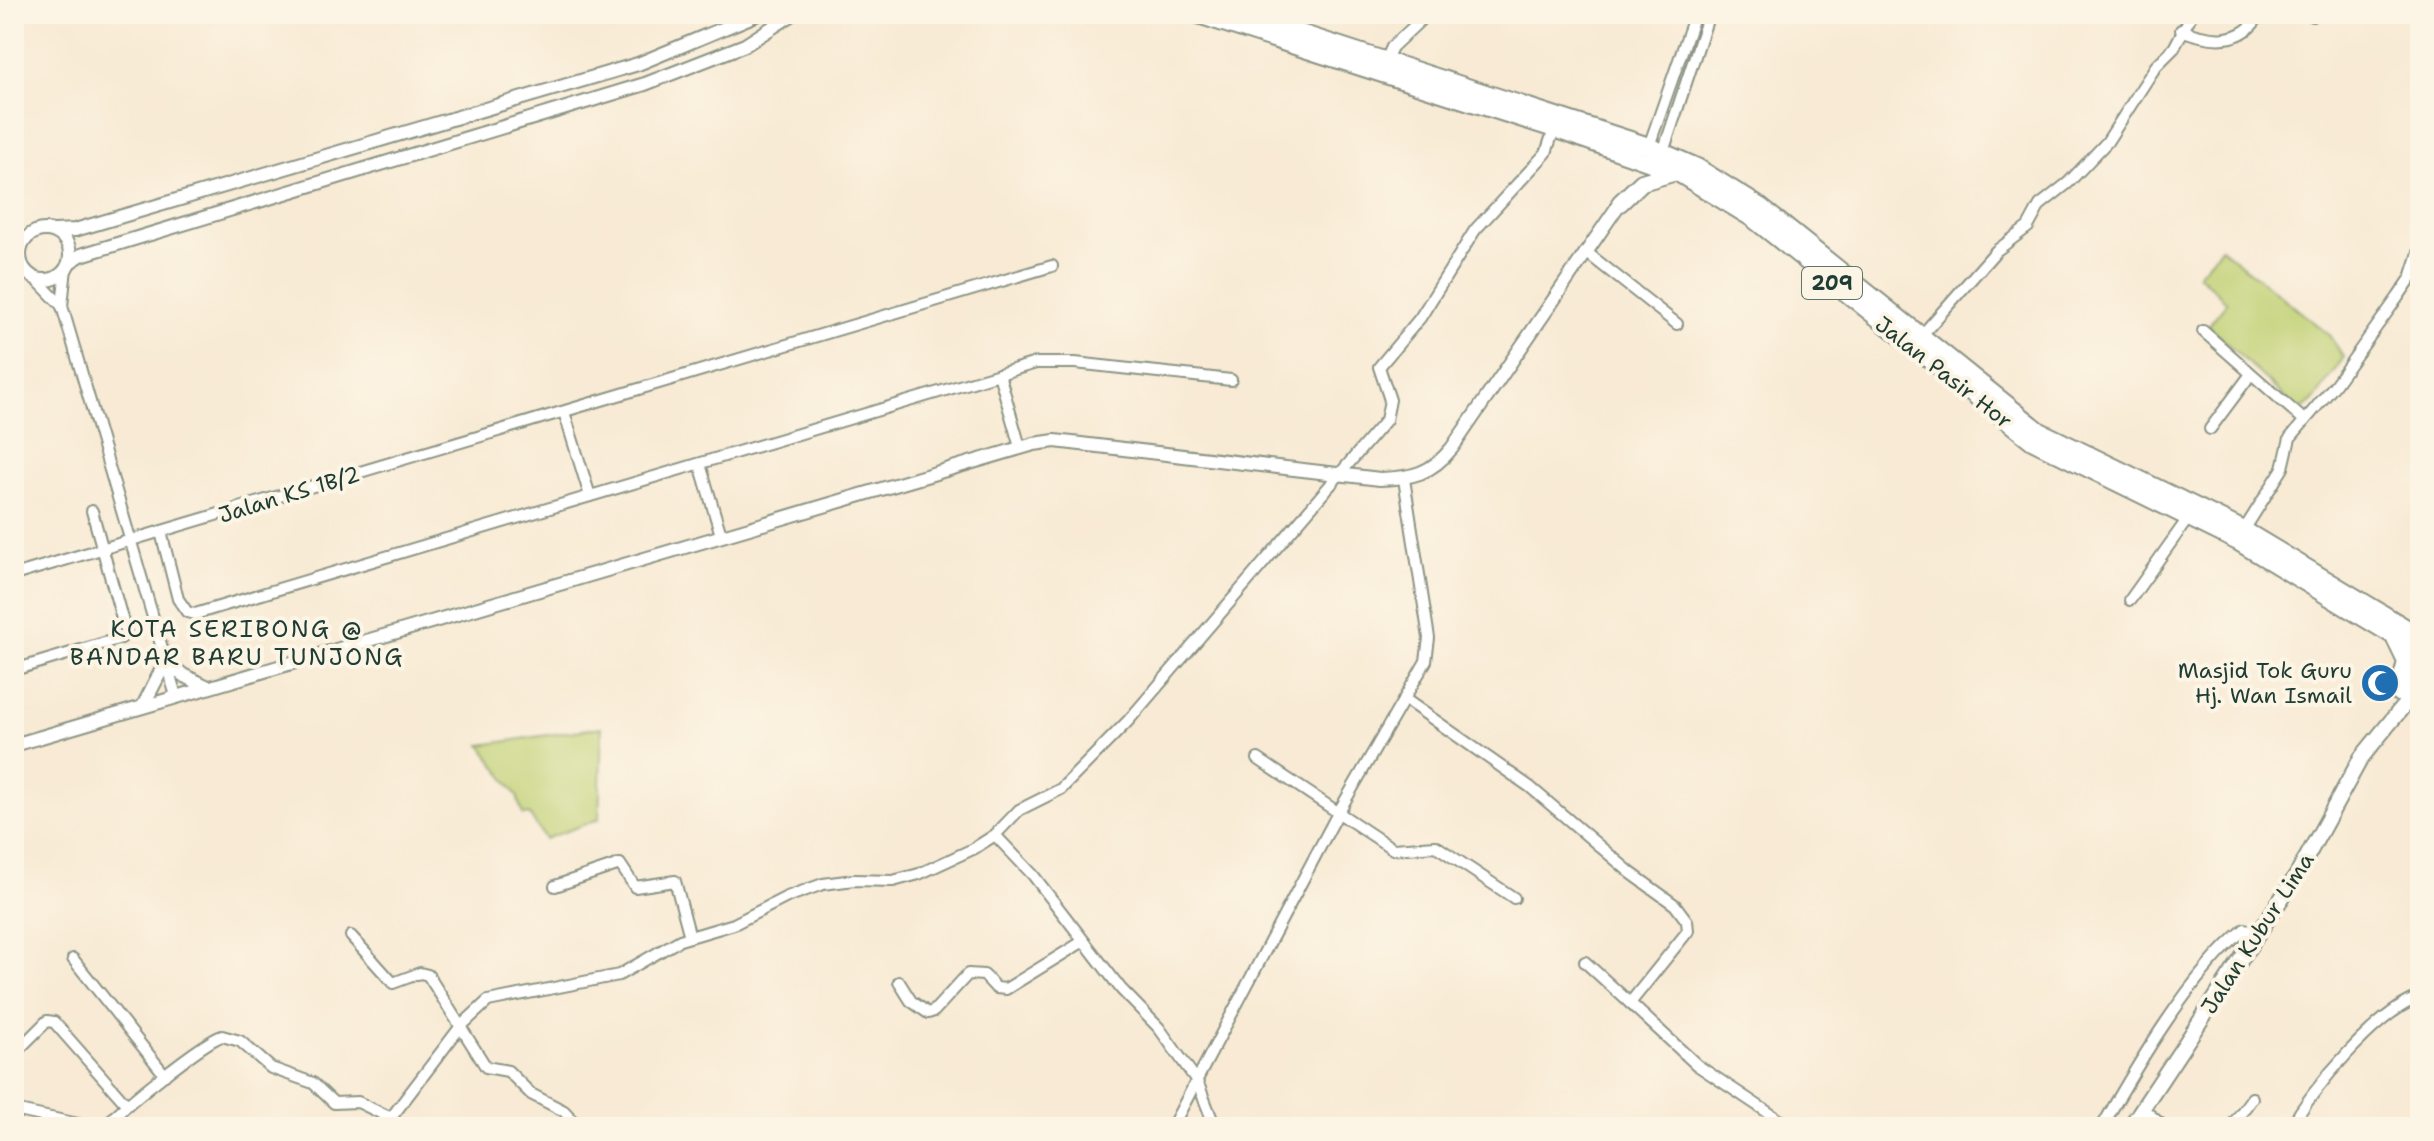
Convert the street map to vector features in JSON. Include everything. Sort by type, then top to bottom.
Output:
[{"type":"main road","name":"Jalan Pasir Hor","points":[[1195,14],[1623,151],[1676,172],[1753,219],[2032,441],[2189,517],[2394,628],[2420,636]]},
{"type":"main road","name":"Jalan Pasir Hor","points":[[1242,14],[1288,20],[1386,60],[1656,149],[1718,179],[1761,207],[2040,431],[2244,530],[2394,628],[2420,652]]},
{"type":"main road","points":[[1620,203],[1633,173],[1623,151]]},
{"type":"main road","points":[[1620,203],[1642,182],[1676,172]]},
{"type":"main road","points":[[2412,692],[2394,628],[2420,625]]},
{"type":"main road","name":"Jalan Kubur Lima","points":[[2130,1127],[2297,875],[2336,799],[2378,735],[2412,692],[2420,663]]},
{"type":"street","points":[[62,306],[22,262],[21,248],[31,234],[75,230],[638,64],[758,14]]},
{"type":"street","points":[[35,278],[49,280],[81,255],[696,67],[745,45],[793,14]]},
{"type":"street","points":[[1386,60],[1392,47],[1427,14]]},
{"type":"street","points":[[1656,149],[1695,14]]},
{"type":"street","points":[[1656,149],[1709,14]]},
{"type":"street","points":[[1921,336],[1996,251],[2028,227],[2040,205],[2068,183],[2107,142],[2156,66],[2174,48],[2192,14]]},
{"type":"street","points":[[2181,30],[2218,41],[2238,35],[2260,14]]},
{"type":"street","points":[[481,110],[487,132]]},
{"type":"street","points":[[105,1127],[127,1105],[196,1055],[214,1038],[231,1038],[271,1068],[313,1083],[334,1103],[358,1102],[387,1122],[445,1052],[461,1026],[488,1001],[619,975],[690,937],[734,924],[787,897],[823,884],[912,876],[995,835],[1019,810],[1061,789],[1087,766],[1386,420],[1390,400],[1379,367],[1420,318],[1475,230],[1546,153],[1554,129]]},
{"type":"street","points":[[14,745],[1020,447],[1055,441],[1337,475],[1404,479],[1419,476],[1442,460],[1620,203]]},
{"type":"street","points":[[54,231],[69,247],[62,306],[176,696]]},
{"type":"street","points":[[2244,530],[2283,468],[2290,438],[2398,297],[2411,278],[2420,250]]},
{"type":"street","points":[[1586,252],[1677,324]]},
{"type":"street","name":"Jalan KS 1B/2","points":[[14,575],[1052,266]]},
{"type":"street","points":[[2203,331],[2304,420]]},
{"type":"street","points":[[161,532],[178,599],[187,612],[195,614],[1036,363],[1075,363],[1231,380]]},
{"type":"street","points":[[999,374],[1020,447]]},
{"type":"street","points":[[2210,429],[2251,374]]},
{"type":"street","points":[[564,412],[590,496]]},
{"type":"street","points":[[700,464],[721,535]]},
{"type":"street","points":[[1172,1127],[1338,813],[1406,700],[1430,651],[1404,479]]},
{"type":"street","points":[[14,670],[121,638],[126,633],[92,511]]},
{"type":"street","points":[[2130,600],[2189,517]]},
{"type":"street","points":[[166,661],[183,675],[208,687]]},
{"type":"street","points":[[143,706],[166,661]]},
{"type":"street","points":[[1406,700],[1530,787],[1682,913],[1688,931],[1683,941],[1630,1003]]},
{"type":"street","points":[[1258,759],[1393,849],[1436,846],[1448,851],[1514,898]]},
{"type":"street","points":[[995,835],[1048,894],[1082,942],[1159,1028],[1197,1081],[1215,1127]]},
{"type":"street","points":[[555,886],[620,864],[635,887],[675,881],[690,937]]},
{"type":"street","points":[[2102,1127],[2192,988],[2224,946],[2245,929],[2258,934]]},
{"type":"street","points":[[351,936],[393,983],[420,973],[428,975],[486,1067],[508,1071],[531,1094],[564,1111],[579,1127]]},
{"type":"street","points":[[899,982],[911,1001],[928,1013],[968,974],[976,972],[996,988],[1006,989],[1082,942]]},
{"type":"street","points":[[73,959],[165,1075]]},
{"type":"street","points":[[1585,962],[1697,1065],[1790,1127]]},
{"type":"street","points":[[2291,1127],[2330,1072],[2400,1007],[2420,997]]},
{"type":"street","points":[[14,1054],[39,1026],[47,1021],[54,1022],[127,1105]]},
{"type":"street","points":[[2231,1127],[2252,1098]]},
{"type":"street","points":[[2142,1108],[2164,1127]]},
{"type":"street","points":[[14,1110],[92,1127]]},
{"type":"green space","points":[[2221,248],[2328,334],[2344,357],[2314,400],[2299,411],[2208,326],[2227,302],[2198,274]]},
{"type":"green space","points":[[602,727],[599,819],[545,839],[529,814],[523,815],[517,796],[481,745]]},
{"type":"place","name":"Masjid Tok Guru Hj. Wan Ismail","points":[[2380,683]]},
{"type":"district","name":"KOTA SERIBONG @ BANDAR BARU TUNJONG","points":[[237,643]]}]
